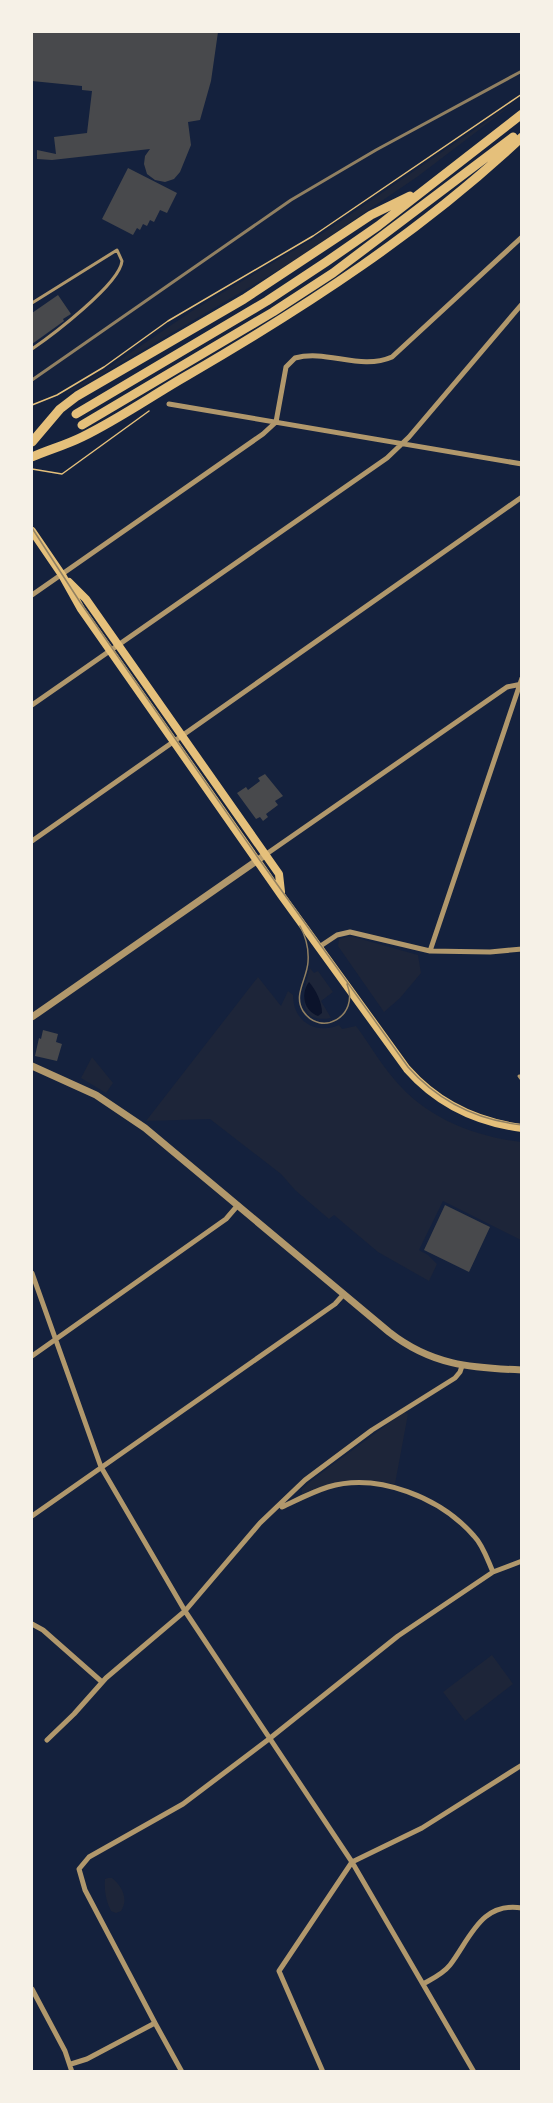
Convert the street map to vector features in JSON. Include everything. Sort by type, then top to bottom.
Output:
[{"type":"highway","points":[[76,414],[267,301],[326,262],[378,226],[522,114]]},
{"type":"highway","points":[[82,425],[273,312],[333,273],[522,131]]},
{"type":"highway","points":[[32,457],[93,431],[253,337],[330,288],[427,218],[496,162],[522,137]]},
{"type":"highway","points":[[32,442],[60,409],[77,396],[244,299],[371,215],[425,188]]},
{"type":"main road","points":[[32,531],[78,603],[174,742],[398,1058],[419,1082],[441,1100],[466,1114],[486,1121],[522,1128]]},
{"type":"main road","points":[[62,575],[86,598],[279,874],[281,895]]},
{"type":"street","points":[[32,595],[263,434],[276,422],[286,367],[295,358],[313,356],[372,363],[392,357],[522,237]]},
{"type":"street","points":[[32,705],[387,458],[404,444],[522,304]]},
{"type":"street","points":[[169,404],[522,464]]},
{"type":"street","points":[[32,841],[522,497]]},
{"type":"street","points":[[32,1017],[507,687],[521,682]]},
{"type":"street","points":[[430,951],[521,682]]},
{"type":"street","points":[[319,947],[337,935],[350,932],[430,951],[490,952],[522,949]]},
{"type":"street","points":[[32,1066],[82,1088],[120,1110],[159,1138],[408,1346],[433,1358],[462,1366],[522,1370]]},
{"type":"street","points":[[32,1356],[226,1219],[238,1205]]},
{"type":"street","points":[[32,1273],[101,1467],[185,1611],[352,1862],[474,2072]]},
{"type":"street","points":[[32,1516],[335,1304],[344,1294]]},
{"type":"street","points":[[47,1740],[102,1682],[185,1611],[260,1523],[305,1480],[372,1430],[455,1378],[462,1366]]},
{"type":"street","points":[[277,1509],[329,1487],[359,1482],[388,1487],[425,1499],[452,1514],[476,1538],[493,1572]]},
{"type":"street","points":[[182,2072],[85,1890],[79,1869],[89,1857],[101,1849],[183,1804],[398,1636],[493,1572],[522,1561]]},
{"type":"street","points":[[32,1624],[43,1630],[102,1682]]},
{"type":"street","points":[[323,2072],[279,1971],[352,1862],[422,1828],[522,1765]]},
{"type":"street","points":[[423,1984],[448,1967],[476,1923],[495,1910],[513,1906],[522,1908]]},
{"type":"street","points":[[32,1989],[71,2064],[72,2072]]},
{"type":"street","points":[[71,2064],[87,2059],[155,2023]]},
{"type":"lane","points":[[32,303],[117,250],[122,261],[118,273],[73,320],[32,349]]},
{"type":"path","points":[[32,405],[57,394],[104,367],[168,321],[305,241],[522,94]]},
{"type":"path","points":[[32,469],[62,474],[108,438],[154,407]]},
{"type":"shaded area","points":[[521,98],[417,177],[289,264],[68,394],[67,392],[71,389],[102,372],[195,309],[323,233]]},
{"type":"shaded area","points":[[350,936],[418,955],[421,973],[400,998],[384,1012],[338,946],[339,939]]},
{"type":"shaded area","points":[[310,968],[314,973],[318,971],[333,992],[321,1001],[331,1018],[319,1019],[311,1016],[307,1011],[304,994]]},
{"type":"shaded area","points":[[258,977],[281,1006],[288,991],[293,995],[297,1012],[307,1024],[322,1028],[339,1025],[342,1029],[356,1026],[394,1079],[407,1093],[436,1114],[468,1130],[521,1142],[521,1240],[443,1201],[419,1250],[437,1264],[429,1281],[378,1252],[334,1215],[329,1219],[295,1190],[281,1174],[210,1119],[146,1121]]},
{"type":"shaded area","points":[[309,982],[321,1005],[322,1013],[318,1016],[309,1010],[305,1002],[306,987]]},
{"type":"shaded area","points":[[92,1057],[113,1083],[106,1093],[81,1078]]},
{"type":"shaded area","points":[[404,1412],[408,1414],[395,1484],[362,1480],[326,1485],[302,1494],[302,1489],[312,1480]]},
{"type":"shaded area","points":[[492,1655],[513,1684],[465,1721],[443,1692]]},
{"type":"shaded area","points":[[112,1878],[119,1885],[124,1897],[121,1911],[116,1913],[111,1911],[106,1896],[105,1879]]},
{"type":"building","points":[[32,32],[218,32],[211,81],[200,120],[188,122],[191,145],[180,172],[174,179],[165,182],[155,180],[147,174],[144,164],[145,156],[150,149],[52,160],[37,159],[37,150],[56,154],[54,137],[87,133],[92,91],[82,90],[82,86],[32,81]]},
{"type":"building","points":[[128,168],[177,193],[167,213],[160,210],[154,222],[150,220],[147,226],[143,224],[140,230],[137,228],[133,235],[102,219]]},
{"type":"building","points":[[58,295],[71,314],[32,344],[32,313]]},
{"type":"building","points":[[265,774],[283,796],[275,801],[278,805],[266,814],[268,817],[263,821],[260,817],[256,819],[237,793],[246,787],[248,790],[260,781],[258,778]]},
{"type":"building","points":[[43,1030],[58,1034],[56,1042],[62,1044],[57,1061],[35,1056]]},
{"type":"building","points":[[445,1205],[490,1227],[469,1272],[424,1250]]},
{"type":"tram line","points":[[32,528],[80,602],[259,859],[408,1067],[432,1090],[459,1107],[489,1119],[522,1125]]},
{"type":"tram line","points":[[300,926],[307,943],[308,957],[299,999],[303,1011],[319,1023],[337,1020],[348,1006],[350,995],[347,984]]},
{"type":"railway","points":[[32,380],[291,200],[376,150],[522,71]]}]
